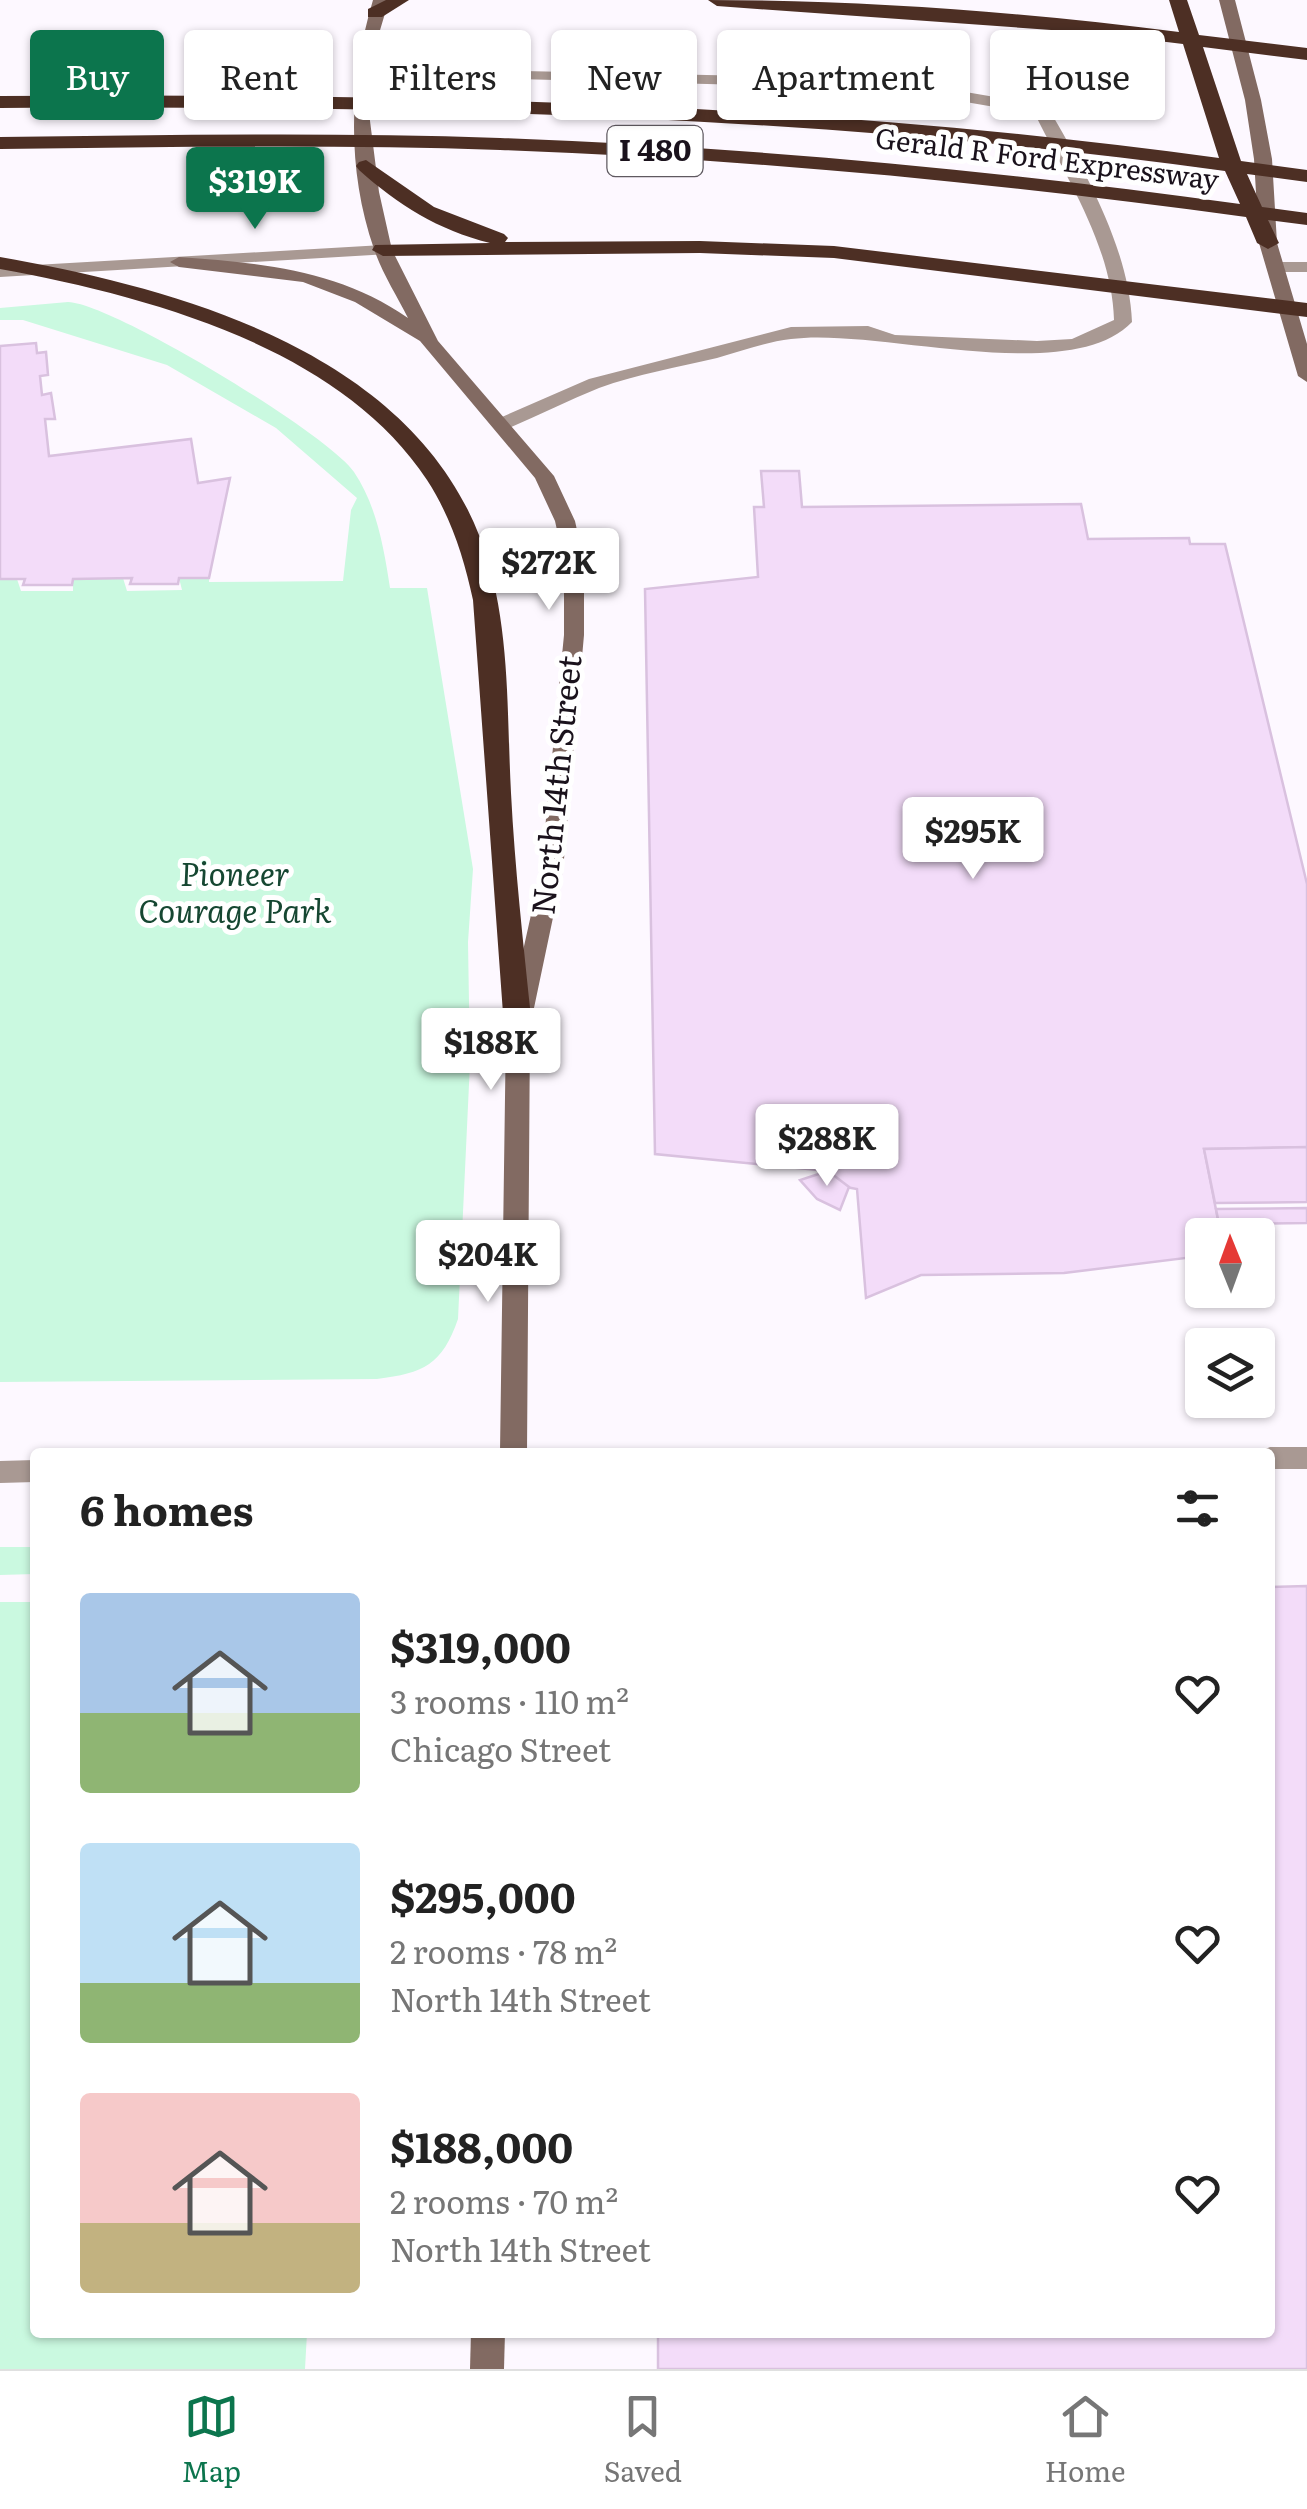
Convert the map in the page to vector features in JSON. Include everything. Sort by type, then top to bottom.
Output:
[{"type":"highway","points":[[378,7],[400,0]]},
{"type":"highway","points":[[718,0],[1093,27],[1307,54]]},
{"type":"highway","points":[[1178,0],[1224,145],[1268,243]]},
{"type":"highway","name":"Gerald R Ford Expressway","points":[[0,102],[338,100],[669,111],[1056,143],[1307,176]]},
{"type":"highway","name":"Gerald R Ford Expressway","points":[[0,143],[382,141],[662,152],[966,175],[1307,219]]},
{"type":"highway","points":[[366,166],[410,204],[464,230],[585,248]]},
{"type":"highway","points":[[383,250],[834,252],[1307,310]]},
{"type":"highway","points":[[0,263],[104,283],[178,305],[254,336],[333,380],[379,415],[422,458],[451,500],[478,567],[490,643],[502,880],[518,1027]]},
{"type":"main road","points":[[1227,0],[1253,100],[1263,159],[1268,243],[1307,376]]},
{"type":"main road","name":"North 14th Street","points":[[378,7],[360,95],[366,166],[383,250],[430,343],[535,464],[560,507],[572,544],[575,594],[552,870],[518,1027],[514,1448]]},
{"type":"main road","points":[[178,262],[281,271],[336,284],[373,302],[430,343]]},
{"type":"main road","points":[[487,2369],[488,2338]]},
{"type":"street","points":[[502,424],[596,383],[683,358],[763,343],[790,349],[870,347],[894,340],[1074,344],[1100,336],[1122,322],[1125,302],[1115,268],[1041,110],[890,84],[531,76]]},
{"type":"street","points":[[0,272],[383,250]]},
{"type":"street","points":[[1275,267],[1307,267]]},
{"type":"street","points":[[1275,1458],[1307,1458]]},
{"type":"street","points":[[0,1472],[30,1472]]},
{"type":"green space","name":"Pioneer Courage Park","points":[[68,302],[92,308],[171,346],[264,402],[336,454],[354,472],[374,513],[390,588],[427,588],[473,869],[468,942],[470,1063],[458,1319],[438,1357],[407,1374],[377,1379],[0,1382],[0,579],[17,579],[21,591],[73,591],[73,579],[123,578],[127,591],[182,590],[179,578],[209,578],[209,582],[343,581],[351,510],[357,498],[276,428],[167,365],[23,320],[0,320],[0,308]]},
{"type":"green space","points":[[0,1547],[30,1547],[30,1574],[0,1575]]},
{"type":"green space","points":[[0,1602],[30,1602],[30,2338],[307,2338],[305,2369],[0,2369]]},
{"type":"building","points":[[36,343],[37,353],[46,352],[48,375],[40,376],[42,395],[51,393],[55,419],[45,419],[49,456],[191,439],[198,483],[230,478],[209,578],[179,578],[178,584],[130,584],[132,578],[73,579],[72,585],[23,585],[25,579],[0,579],[0,346]]},
{"type":"building","points":[[761,471],[799,471],[802,507],[1081,504],[1088,539],[1189,538],[1190,544],[1225,544],[1307,884],[1307,1147],[1204,1149],[1218,1218],[1185,1218],[1185,1258],[1064,1273],[921,1275],[866,1298],[857,1189],[846,1187],[828,1171],[655,1154],[645,589],[758,577],[754,507],[764,507]]},
{"type":"building","points":[[1307,1147],[1307,1202],[1215,1203],[1204,1149]]},
{"type":"building","points":[[828,1171],[849,1187],[840,1210],[817,1199],[800,1180]]},
{"type":"building","points":[[1307,1208],[1307,1223],[1275,1223],[1275,1218],[1218,1218],[1216,1209]]},
{"type":"building","points":[[1307,1586],[1307,2369],[658,2369],[658,2338],[1275,2338],[1275,1587]]}]
